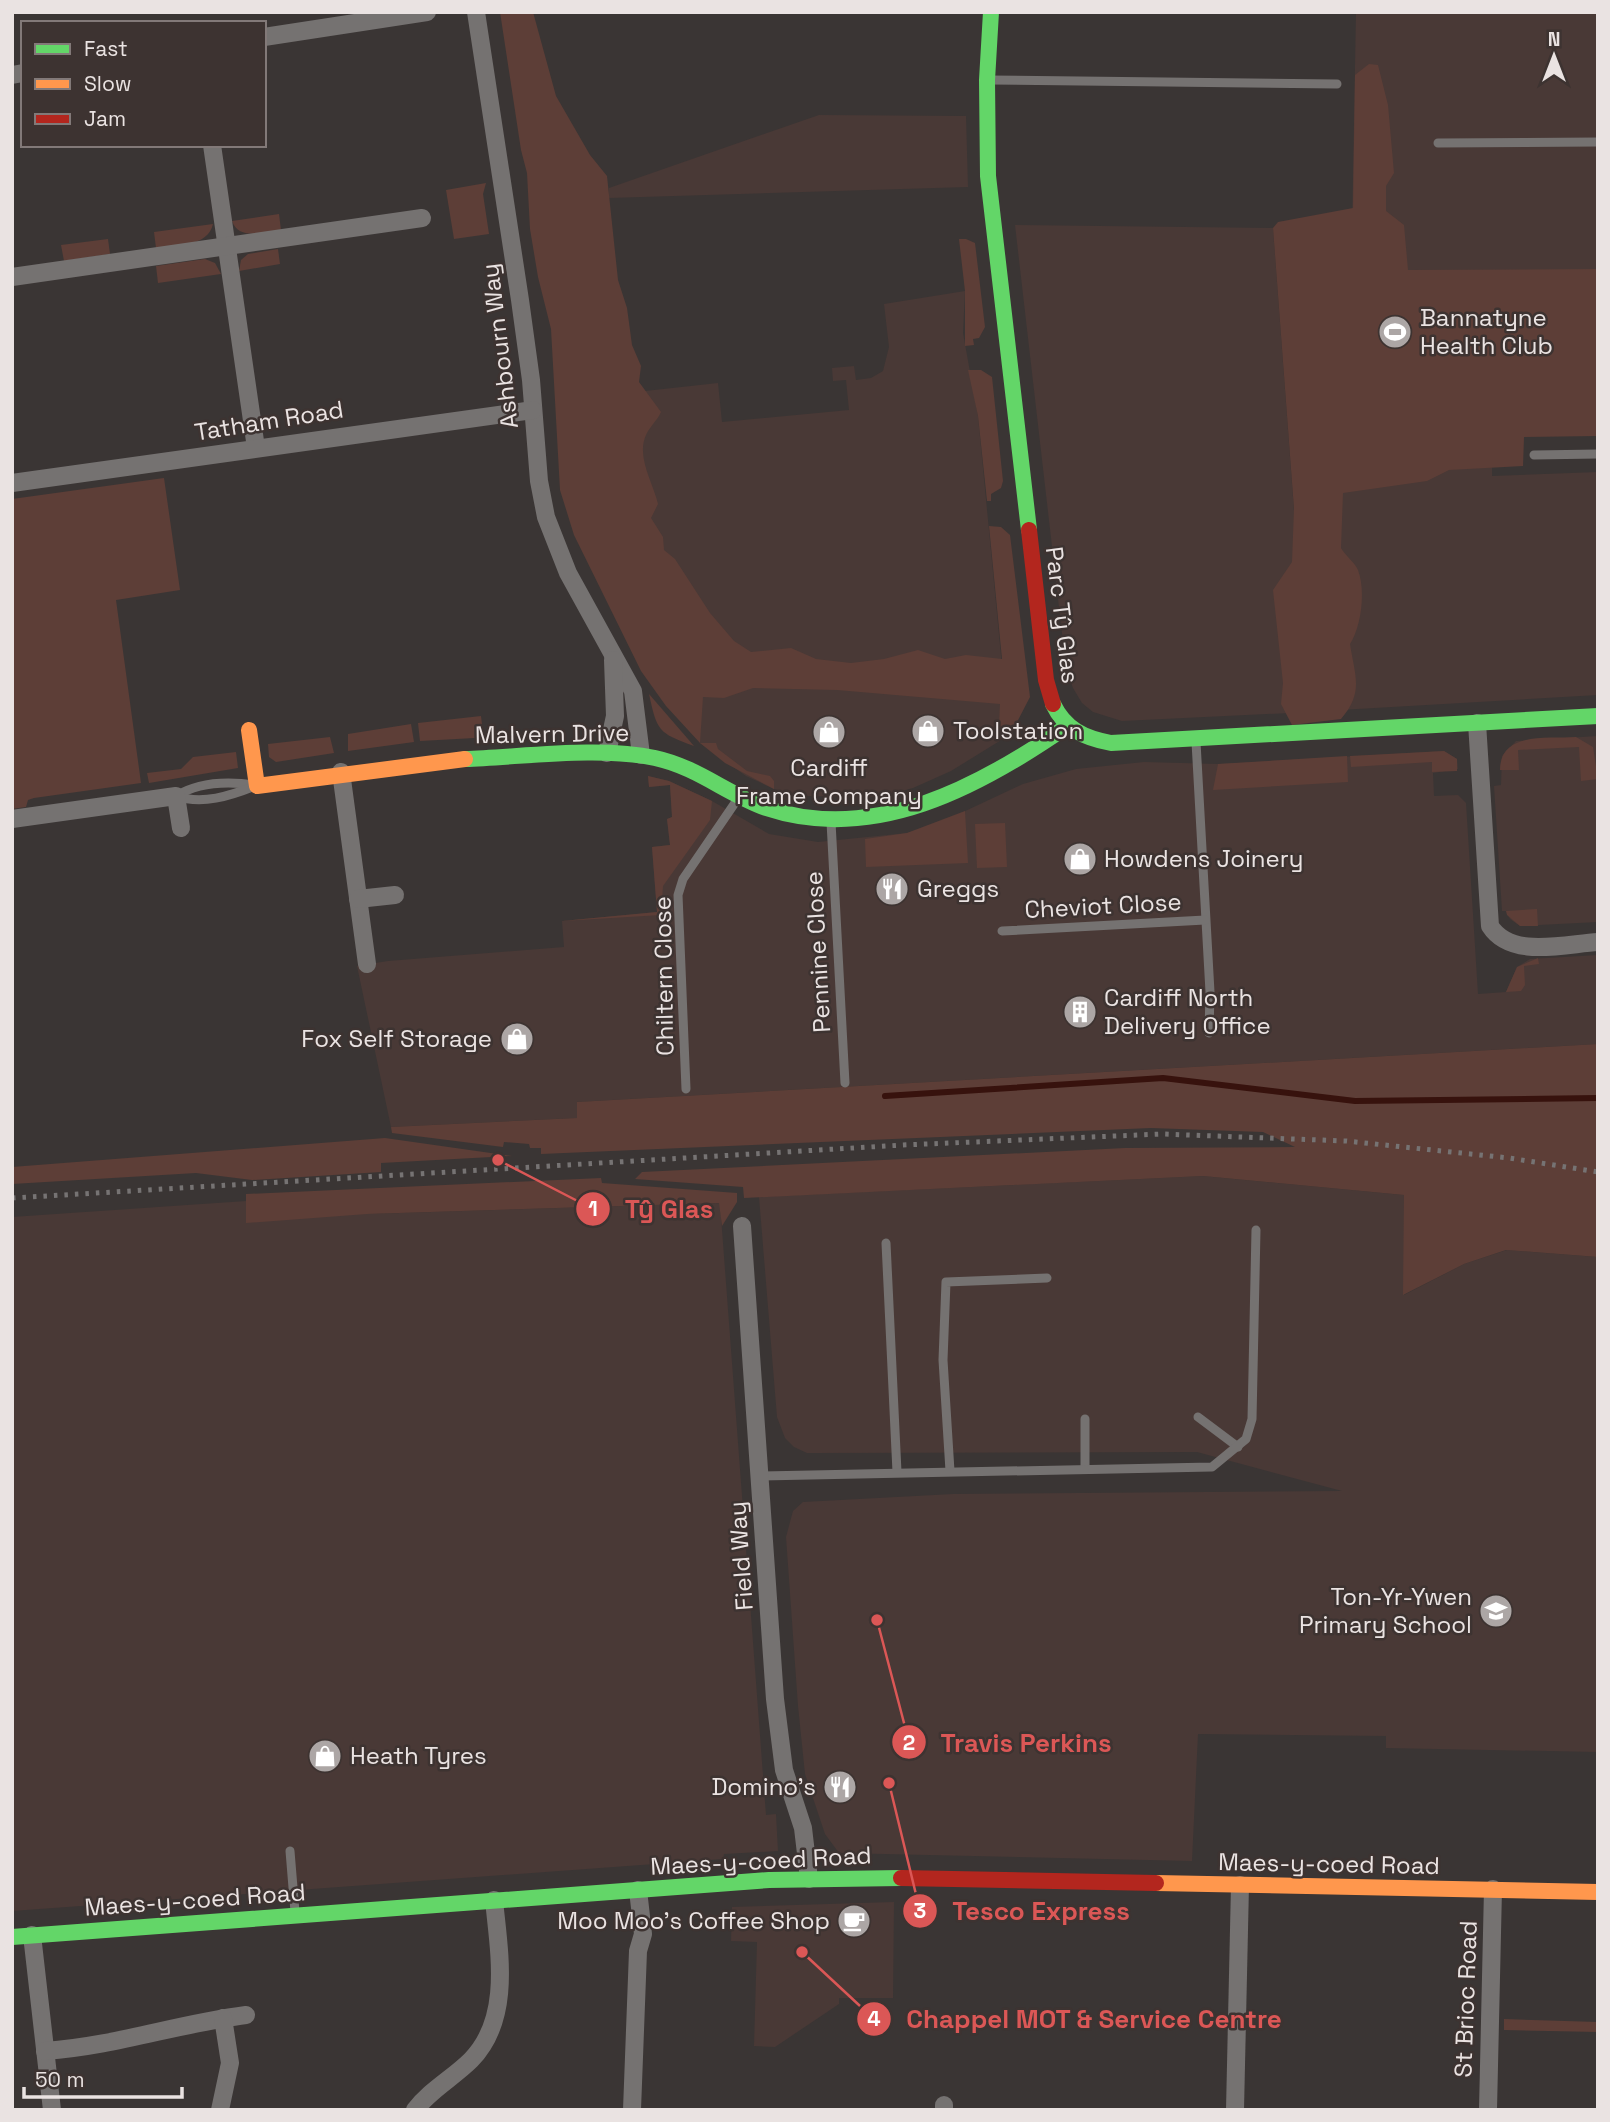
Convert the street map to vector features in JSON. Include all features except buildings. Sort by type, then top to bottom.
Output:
[{"type":"street","points":[[266,37],[427,12]]},
{"type":"street","name":"Ashbourn Way","points":[[476,12],[508,214],[534,410],[539,481],[551,536],[613,660],[632,691],[641,755]]},
{"type":"street","name":"Parc Tŷ Glas","points":[[991,12],[987,80],[988,176],[1046,680],[1051,703],[1066,727]]},
{"type":"street","points":[[212,147],[256,448]]},
{"type":"street","points":[[12,277],[422,218]]},
{"type":"street","name":"Tatham Road","points":[[12,484],[534,410]]},
{"type":"street","name":"Ashbourn Way","points":[[607,753],[615,716],[613,660]]},
{"type":"street","points":[[1066,727],[1084,737],[1111,743],[1598,716]]},
{"type":"street","points":[[1477,723],[1490,926],[1502,940],[1521,947],[1598,942]]},
{"type":"street","name":"Malvern Drive","points":[[257,786],[341,772],[443,760],[607,753],[641,755],[688,767],[740,796],[780,813],[831,820],[878,817],[922,806],[1009,764],[1066,727]]},
{"type":"street","points":[[249,730],[257,786]]},
{"type":"street","points":[[341,772],[367,964]]},
{"type":"street","points":[[12,819],[176,796],[181,828]]},
{"type":"street","points":[[358,899],[395,895]]},
{"type":"street","name":"Field Way","points":[[742,1226],[779,1733],[784,1770],[803,1828],[809,1879]]},
{"type":"street","name":"Maes-y-coed Road","points":[[12,1937],[809,1879],[910,1878],[1598,1892]]},
{"type":"street","points":[[1235,2110],[1240,1885]]},
{"type":"street","name":"St Brioc Road","points":[[1488,2110],[1493,1889]]},
{"type":"street","points":[[632,2110],[638,1951],[643,1934],[638,1890]]},
{"type":"street","points":[[415,2110],[471,2060],[490,2032],[499,1998],[494,1900]]},
{"type":"street","points":[[32,1935],[52,2110]]},
{"type":"street","points":[[45,2050],[116,2043],[177,2026],[246,2015]]},
{"type":"street","points":[[220,2110],[230,2063],[223,2018]]},
{"type":"lane","points":[[987,80],[1337,83]]},
{"type":"lane","points":[[1438,143],[1598,142]]},
{"type":"lane","points":[[1534,455],[1598,454]]},
{"type":"lane","name":"Cheviot Close","points":[[1195,739],[1209,1033]]},
{"type":"lane","points":[[176,796],[188,788],[229,781],[257,786]]},
{"type":"lane","name":"Chiltern Close","points":[[686,1088],[678,895],[683,879],[740,796]]},
{"type":"lane","name":"Pennine Close","points":[[831,820],[845,1083]]},
{"type":"lane","name":"Cheviot Close","points":[[1002,931],[1205,920]]},
{"type":"lane","points":[[760,1476],[1212,1467],[1246,1440],[1252,1419],[1256,1230]]},
{"type":"lane","points":[[886,1243],[897,1472]]},
{"type":"lane","points":[[950,1471],[943,1360],[946,1282],[1047,1278]]},
{"type":"lane","points":[[1198,1417],[1238,1447]]},
{"type":"lane","points":[[1085,1419],[1085,1468]]},
{"type":"lane","points":[[290,1851],[295,1915]]},
{"type":"shaded area","points":[[500,12],[533,12],[556,96],[590,155],[607,176],[618,280],[627,308],[632,345],[641,366],[639,382],[661,412],[646,435],[643,452],[646,470],[658,504],[651,518],[663,537],[664,550],[675,559],[710,613],[734,641],[751,652],[791,648],[816,659],[851,663],[884,659],[918,650],[945,659],[966,655],[1002,659],[989,526],[1001,527],[1010,535],[1030,697],[1016,724],[998,742],[1000,704],[837,690],[753,688],[724,698],[703,697],[700,743],[666,706],[641,671],[574,535],[560,490],[551,329],[530,229],[527,173],[521,150]]},
{"type":"shaded area","points":[[1356,12],[1598,12],[1598,276],[1395,280],[1352,230]]},
{"type":"shaded area","points":[[1369,64],[1378,65],[1388,105],[1394,173],[1386,186],[1386,211],[1404,225],[1408,270],[1598,269],[1598,436],[1524,437],[1523,466],[1449,470],[1427,481],[1343,493],[1341,548],[1358,570],[1362,588],[1359,619],[1350,644],[1355,692],[1353,701],[1341,719],[1292,725],[1281,704],[1283,683],[1273,590],[1292,562],[1294,509],[1273,228],[1278,222],[1353,208],[1355,75]]},
{"type":"shaded area","points":[[819,115],[966,116],[968,187],[609,198],[609,188]]},
{"type":"shaded area","points":[[486,183],[483,194],[489,234],[454,239],[446,190]]},
{"type":"shaded area","points":[[279,214],[281,230],[268,232],[246,233],[235,227],[232,221]]},
{"type":"shaded area","points":[[213,224],[210,232],[198,241],[156,248],[154,232]]},
{"type":"shaded area","points":[[1015,225],[1273,228],[1309,712],[1122,721],[1093,712],[1082,703],[1066,668]]},
{"type":"shaded area","points":[[108,239],[110,254],[64,261],[61,245]]},
{"type":"shaded area","points":[[959,239],[975,243],[985,327],[979,338],[973,339],[974,345],[965,346],[965,291]]},
{"type":"shaded area","points":[[278,249],[280,264],[239,271],[241,260],[248,254]]},
{"type":"shaded area","points":[[205,259],[215,263],[221,274],[158,283],[156,266]]},
{"type":"shaded area","points":[[965,291],[963,333],[978,416],[1005,697],[1001,697],[998,742],[951,771],[913,788],[880,797],[801,796],[774,789],[746,776],[700,743],[646,536],[636,392],[718,383],[722,422],[849,410],[846,380],[833,381],[832,368],[854,366],[856,380],[871,378],[883,371],[889,347],[884,304]]},
{"type":"shaded area","points":[[968,370],[981,370],[992,377],[1003,481],[1001,488],[991,494],[991,501],[987,501],[978,416]]},
{"type":"shaded area","points":[[1492,467],[1492,476],[1598,472],[1598,695],[1340,710],[1324,476]]},
{"type":"shaded area","points":[[164,478],[180,590],[116,600],[141,783],[34,798],[28,800],[26,807],[12,809],[12,499]]},
{"type":"shaded area","points":[[649,694],[694,746],[673,738],[661,729],[654,716]]},
{"type":"shaded area","points":[[481,716],[483,733],[493,737],[420,741],[418,723]]},
{"type":"shaded area","points":[[411,724],[414,742],[348,751],[348,734]]},
{"type":"shaded area","points":[[1598,736],[1598,922],[1520,926],[1510,919],[1506,911],[1502,911],[1494,786],[1501,785],[1502,756],[1516,741]]},
{"type":"shaded area","points":[[330,737],[334,753],[276,762],[269,757],[268,744]]},
{"type":"shaded area","points":[[1576,737],[1593,747],[1598,779],[1581,781],[1579,747],[1518,750],[1519,770],[1500,770],[1502,757],[1517,743],[1540,738]]},
{"type":"shaded area","points":[[700,743],[716,743],[718,749],[747,771],[770,776],[774,781],[774,789],[725,763]]},
{"type":"shaded area","points":[[1444,751],[1457,759],[1458,769],[1433,773],[1434,796],[1458,795],[1466,803],[1478,994],[1506,992],[1517,967],[1530,959],[1598,955],[1598,1044],[577,1102],[577,1118],[391,1127],[357,966],[388,961],[564,947],[562,921],[657,912],[652,847],[670,845],[667,819],[672,817],[670,785],[649,787],[648,776],[669,781],[712,801],[769,834],[818,842],[907,833],[944,821],[1023,784],[1076,769],[1144,762],[1218,764]]},
{"type":"shaded area","points":[[1444,751],[1457,759],[1457,771],[1432,772],[1432,762],[1351,767],[1350,756]]},
{"type":"shaded area","points":[[236,752],[238,768],[149,783],[147,773],[181,769],[193,757]]},
{"type":"shaded area","points":[[1347,756],[1348,782],[1213,790],[1218,764]]},
{"type":"shaded area","points":[[648,776],[669,781],[712,801],[710,820],[663,886],[661,915],[562,921],[657,912],[652,847],[670,845],[667,819],[672,817],[670,785],[649,787]]},
{"type":"shaded area","points":[[965,811],[968,863],[866,867],[865,839],[907,833]]},
{"type":"shaded area","points":[[1005,823],[1007,867],[977,868],[975,824]]},
{"type":"shaded area","points":[[1537,909],[1538,926],[1520,926],[1506,911]]},
{"type":"shaded area","points":[[1538,958],[1539,964],[1524,966],[1525,985],[1521,991],[1506,992],[1517,967]]},
{"type":"shaded area","points":[[1598,1044],[1598,1257],[1506,1250],[1464,1264],[1403,1295],[1404,1195],[1203,1176],[744,1198],[743,1187],[635,1179],[642,1172],[1125,1148],[1295,1147],[1263,1132],[1151,1128],[541,1154],[541,1148],[530,1148],[529,1144],[504,1142],[503,1147],[392,1133],[391,1127],[577,1118],[577,1102]]},
{"type":"shaded area","points":[[385,1138],[512,1156],[381,1163],[381,1172],[252,1180],[196,1173],[12,1184],[12,1167]]},
{"type":"shaded area","points":[[1203,1176],[1404,1195],[1404,1295],[1464,1264],[1507,1250],[1598,1257],[1598,1752],[1386,1748],[1386,1736],[1198,1734],[1192,1861],[839,1853],[825,1834],[805,1774],[798,1706],[786,1537],[793,1511],[803,1502],[953,1494],[1342,1491],[1197,1452],[807,1453],[794,1447],[785,1438],[777,1417],[759,1197]]},
{"type":"shaded area","points":[[601,1178],[602,1183],[737,1193],[737,1202],[722,1226],[719,1203],[367,1214],[246,1223],[246,1194]]},
{"type":"shaded area","points":[[246,1201],[259,1210],[367,1214],[720,1203],[766,1815],[776,1814],[778,1851],[724,1854],[723,1859],[12,1911],[12,1217]]},
{"type":"shaded area","points":[[894,1902],[893,1998],[839,1998],[839,2004],[775,2047],[754,2046],[757,1942],[731,1941],[732,1907]]},
{"type":"shaded area","points":[[1504,2019],[1598,2022],[1598,2032],[1504,2030]]},
{"type":"waterway","points":[[885,1096],[1163,1078],[1355,1101],[1598,1098]]},
{"type":"railway","points":[[12,1198],[903,1145],[1162,1134],[1346,1141],[1509,1158],[1598,1172]]},
{"type":"traffic: fast","points":[[991,12],[987,80],[988,176],[1029,530]]},
{"type":"traffic: fast","points":[[1053,704],[1063,720],[1076,731],[1111,743],[1598,716]]},
{"type":"traffic: fast","points":[[465,759],[561,753],[610,753],[655,758],[685,768],[766,808],[806,817],[846,819],[885,814],[924,804],[998,770],[1066,727]]},
{"type":"traffic: fast","points":[[12,1937],[769,1880],[901,1878]]},
{"type":"traffic: slow","points":[[249,730],[257,786],[465,759]]},
{"type":"traffic: slow","points":[[1156,1883],[1598,1892]]},
{"type":"traffic: jam","points":[[1029,530],[1046,680],[1053,704]]},
{"type":"traffic: jam","points":[[901,1878],[1156,1883]]},
{"type":"place","name":"Bannatyne Health Club","points":[[1395,332]]},
{"type":"place","name":"Toolstation","points":[[928,731]]},
{"type":"place","name":"Cardiff Frame Company","points":[[829,732]]},
{"type":"place","name":"Howdens Joinery","points":[[1080,859]]},
{"type":"place","name":"Greggs","points":[[892,889]]},
{"type":"place","name":"Cardiff North Delivery Office","points":[[1080,1012]]},
{"type":"place","name":"Fox Self Storage","points":[[517,1039]]},
{"type":"place","name":"Tŷ Glas","points":[[498,1160]]},
{"type":"place","name":"Ton-Yr-Ywen Primary School","points":[[1496,1611]]},
{"type":"place","name":"Travis Perkins","points":[[877,1620]]},
{"type":"place","name":"Heath Tyres","points":[[325,1756]]},
{"type":"place","name":"Tesco Express","points":[[889,1783]]},
{"type":"place","name":"Domino's","points":[[840,1787]]},
{"type":"place","name":"Moo Moo's Coffee Shop","points":[[854,1921]]},
{"type":"place","name":"Chappel MOT & Service Centre","points":[[802,1952]]}]
